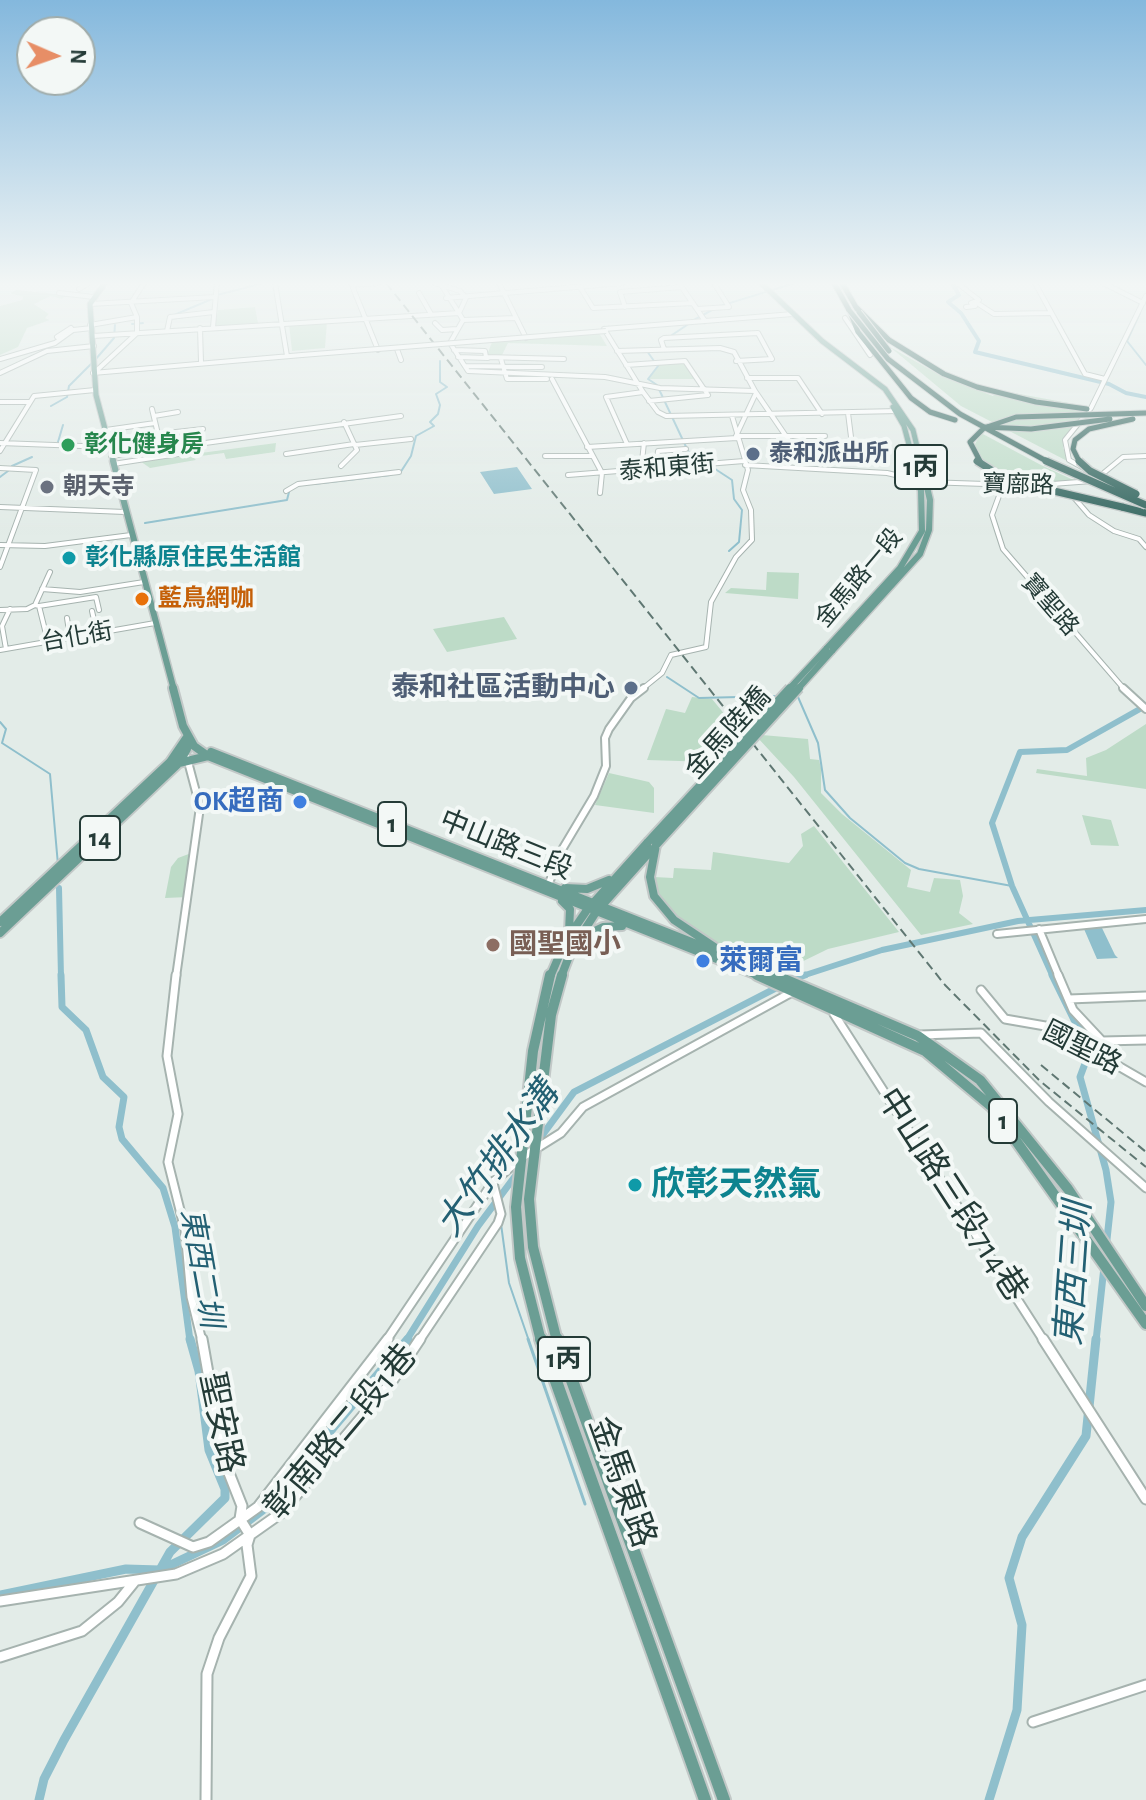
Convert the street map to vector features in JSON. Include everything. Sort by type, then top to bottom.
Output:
[{"type":"highway","points":[[885,367],[917,404],[941,416],[980,426],[1017,429],[1146,415]]},
{"type":"highway","points":[[897,367],[960,414],[1050,463],[1146,501]]},
{"type":"highway","points":[[933,367],[997,393],[1059,405],[1146,415]]},
{"type":"highway","points":[[1146,415],[1089,429],[1075,440],[1073,449],[1079,462],[1090,471],[1146,501]]},
{"type":"highway","points":[[1146,415],[1016,417],[979,430],[972,438],[970,448],[981,465],[1007,480],[1146,513]]},
{"type":"main road","name":"1","points":[[95,367],[95,372]]},
{"type":"main road","name":"金馬路一段","points":[[829,650],[916,547],[924,514],[913,430],[881,385],[857,367]]},
{"type":"main road","name":"中山路三段","points":[[95,372],[95,390],[125,512],[187,737],[208,754],[547,890],[723,953],[765,975]]},
{"type":"main road","name":"金馬陸橋","points":[[652,843],[829,650]]},
{"type":"main road","points":[[187,737],[182,760],[208,754]]},
{"type":"main road","name":"14","points":[[0,933],[182,760],[187,737]]},
{"type":"main road","name":"14","points":[[0,922],[182,760]]},
{"type":"main road","name":"1","points":[[652,843],[650,877],[654,896],[674,920],[723,953]]},
{"type":"main road","name":"1丙","points":[[594,908],[619,873],[652,843]]},
{"type":"main road","name":"1丙","points":[[594,908],[652,843]]},
{"type":"main road","points":[[547,890],[587,889],[619,873]]},
{"type":"main road","points":[[547,890],[570,909],[573,937],[603,927],[633,927]]},
{"type":"main road","name":"中山路三段","points":[[594,908],[633,927],[765,975]]},
{"type":"main road","name":"金馬東路","points":[[594,908],[573,937],[545,991],[516,1207],[520,1258],[531,1310],[705,1800]]},
{"type":"main road","name":"金馬東路","points":[[573,937],[554,1002],[529,1199],[542,1288],[557,1340],[724,1800]]},
{"type":"main road","name":"1","points":[[765,975],[918,1036],[980,1080],[1071,1188],[1146,1306]]},
{"type":"main road","name":"1","points":[[795,988],[904,1042],[952,1070],[992,1107],[1146,1324]]},
{"type":"main road","points":[[1051,1194],[1071,1188]]},
{"type":"street","points":[[95,372],[100,367]]},
{"type":"street","points":[[95,372],[148,367]]},
{"type":"street","points":[[95,372],[155,367]]},
{"type":"street","points":[[475,367],[657,387],[755,392]]},
{"type":"street","points":[[504,367],[511,380],[587,377]]},
{"type":"street","points":[[505,370],[542,367]]},
{"type":"street","points":[[627,367],[660,414],[670,417],[900,411]]},
{"type":"street","points":[[649,401],[706,396],[705,389],[689,367]]},
{"type":"street","points":[[740,367],[785,435],[797,446],[852,445],[848,413]]},
{"type":"street","points":[[1080,367],[1085,374],[1104,381]]},
{"type":"street","points":[[1100,477],[1069,460],[1065,440],[1084,418],[1111,367]]},
{"type":"street","points":[[505,370],[549,371]]},
{"type":"street","points":[[747,378],[798,378],[822,414]]},
{"type":"street","name":"泰和東街","points":[[552,379],[602,473],[744,463],[887,473],[922,482]]},
{"type":"street","points":[[0,451],[2,443],[34,396],[95,390]]},
{"type":"street","points":[[627,444],[606,397],[643,392]]},
{"type":"street","points":[[736,437],[755,392]]},
{"type":"street","points":[[0,402],[30,402]]},
{"type":"street","points":[[152,409],[158,434],[203,429]]},
{"type":"street","points":[[154,416],[178,412]]},
{"type":"street","points":[[111,456],[401,416]]},
{"type":"street","points":[[547,890],[560,853],[594,796],[606,766],[605,738],[615,718],[631,698],[662,673],[671,655],[706,647],[711,602],[736,557],[754,536],[751,510],[743,490],[744,463],[732,416]]},
{"type":"street","points":[[341,466],[356,453],[344,422]]},
{"type":"street","points":[[106,430],[155,423]]},
{"type":"street","points":[[1083,435],[1077,441],[1077,455],[1092,472]]},
{"type":"street","points":[[587,447],[736,437],[825,436]]},
{"type":"street","points":[[286,454],[411,439]]},
{"type":"street","points":[[2,443],[109,447]]},
{"type":"street","points":[[641,470],[644,443]]},
{"type":"street","points":[[113,464],[191,452]]},
{"type":"street","points":[[656,468],[658,454],[687,452]]},
{"type":"street","points":[[545,456],[592,456]]},
{"type":"street","name":"寶廍路","points":[[922,482],[1084,484],[1100,477],[1123,457],[1146,456]]},
{"type":"street","points":[[0,468],[36,470],[0,567]]},
{"type":"street","points":[[286,491],[298,484],[399,472]]},
{"type":"street","points":[[568,475],[602,473],[600,493]]},
{"type":"street","name":"寶聖路","points":[[1003,485],[992,515],[994,530],[1003,549],[1117,682],[1146,709]]},
{"type":"street","name":"寶廍路","points":[[1069,485],[1075,502],[1089,515],[1114,531],[1139,539],[1146,547]]},
{"type":"street","points":[[0,507],[125,512]]},
{"type":"street","points":[[0,547],[45,546],[131,535]]},
{"type":"street","points":[[48,642],[44,620],[37,605],[50,572]]},
{"type":"street","points":[[42,589],[80,592],[144,582]]},
{"type":"street","points":[[0,610],[96,597],[99,610]]},
{"type":"street","points":[[3,650],[2,626],[10,609]]},
{"type":"street","points":[[92,611],[97,633]]},
{"type":"street","points":[[67,618],[70,638]]},
{"type":"street","name":"台化街","points":[[3,650],[155,623]]},
{"type":"street","name":"聖安路","points":[[182,760],[200,807],[168,1033],[167,1056],[178,1114],[168,1162],[185,1230],[191,1297],[209,1367],[223,1458],[242,1506],[240,1519],[250,1535]]},
{"type":"street","points":[[997,934],[1146,919]]},
{"type":"street","points":[[1039,929],[1080,1020],[1102,1041],[1146,1040]]},
{"type":"street","points":[[140,1523],[193,1547],[209,1542],[258,1507],[344,1397],[493,1182],[535,1147],[561,1133],[583,1107],[795,988]]},
{"type":"street","name":"國聖路","points":[[981,990],[1005,1019],[1051,1027],[1146,1082]]},
{"type":"street","points":[[1069,999],[1146,996]]},
{"type":"street","name":"中山路三段714巷","points":[[834,1014],[1144,1494]]},
{"type":"street","points":[[904,1042],[918,1036],[971,1031],[981,1033],[1049,1102],[1146,1188]]},
{"type":"street","points":[[1097,1054],[1102,1041]]},
{"type":"street","name":"彰南路二段1巷","points":[[0,1601],[160,1579],[223,1554],[281,1513],[390,1384],[498,1223],[501,1214],[493,1182]]},
{"type":"street","points":[[206,1800],[207,1674],[219,1638],[251,1576],[247,1545],[250,1535]]},
{"type":"street","points":[[0,1657],[82,1631],[118,1602],[135,1581]]},
{"type":"street","points":[[1033,1722],[1146,1685]]},
{"type":"green space","points":[[657,367],[689,367],[698,379],[648,379]]},
{"type":"green space","points":[[914,367],[926,367],[993,396],[997,390],[1091,407],[1065,437],[1063,448],[1069,459],[1098,477],[961,406]]},
{"type":"green space","points":[[981,433],[1080,483],[1028,484],[1002,475],[984,463],[974,446]]},
{"type":"green space","points":[[276,443],[275,452],[226,459],[224,453],[150,468],[140,461]]},
{"type":"green space","points":[[767,572],[799,573],[798,599],[725,593],[731,588],[766,590]]},
{"type":"green space","points":[[504,617],[517,639],[447,652],[433,629]]},
{"type":"green space","points":[[692,697],[712,699],[740,733],[712,762],[647,760],[666,709],[685,713]]},
{"type":"green space","points":[[1146,724],[1146,789],[1036,773],[1037,769],[1087,776],[1086,758],[1106,750]]},
{"type":"green space","points":[[757,737],[808,739],[810,759],[819,760],[821,768],[821,793],[911,870],[907,887],[930,892],[934,878],[960,880],[963,896],[959,913],[973,924],[921,935],[794,777]]},
{"type":"green space","points":[[609,773],[649,782],[654,788],[654,813],[595,805]]},
{"type":"green space","points":[[1082,815],[1111,820],[1119,846],[1091,845]]},
{"type":"green space","points":[[814,826],[899,932],[828,949],[783,971],[698,934],[674,918],[660,899],[654,877],[673,878],[674,868],[711,870],[713,852],[789,863],[803,846],[801,834]]},
{"type":"green space","points":[[194,852],[188,897],[165,898],[171,867],[178,858]]},
{"type":"water","points":[[517,467],[532,489],[494,494],[480,472]]},
{"type":"water","points":[[1102,928],[1118,958],[1097,959],[1084,929]]},
{"type":"waterway","name":"東西二圳","points":[[51,406],[67,397],[69,386],[88,367]]},
{"type":"waterway","points":[[400,473],[411,456],[416,436],[434,426],[430,422],[438,414],[440,405],[436,394],[447,387],[440,382],[440,367]]},
{"type":"waterway","points":[[657,367],[648,379],[657,385],[688,451],[700,462]]},
{"type":"waterway","points":[[1038,367],[1109,384],[1126,393],[1146,397]]},
{"type":"waterway","name":"東西二圳","points":[[58,442],[63,425]]},
{"type":"waterway","name":"東西二圳","points":[[12,466],[32,457]]},
{"type":"waterway","points":[[709,465],[732,480],[734,499],[742,510],[739,542],[729,551]]},
{"type":"waterway","name":"東西二圳","points":[[0,477],[8,471]]},
{"type":"waterway","points":[[313,484],[390,475]]},
{"type":"waterway","points":[[145,523],[287,500],[289,492]]},
{"type":"waterway","points":[[667,677],[699,698],[779,696]]},
{"type":"waterway","points":[[798,697],[818,743],[825,790],[850,818],[905,863],[919,869],[1012,886]]},
{"type":"waterway","name":"東西三圳","points":[[1027,920],[1012,886],[992,823],[1020,752],[1067,750],[1145,706]]},
{"type":"waterway","name":"東西二圳","points":[[0,722],[6,729],[2,743],[50,774],[58,865]]},
{"type":"waterway","name":"東西二圳","points":[[59,888],[61,977]]},
{"type":"waterway","name":"大竹排水溝","points":[[1027,920],[1146,910]]},
{"type":"waterway","name":"大竹排水溝","points":[[799,977],[882,950],[1027,920]]},
{"type":"waterway","name":"東西三圳","points":[[1027,920],[1053,977]]},
{"type":"waterway","name":"東西二圳","points":[[61,975],[62,1007],[86,1030],[103,1077],[124,1097],[119,1127],[122,1139],[163,1188],[175,1227],[190,1341]]},
{"type":"waterway","name":"大竹排水溝","points":[[799,977],[805,975]]},
{"type":"waterway","name":"東西三圳","points":[[1052,975],[1077,1026],[1093,1042],[1080,1077],[1106,1170],[1111,1202],[1096,1341]]},
{"type":"waterway","name":"大竹排水溝","points":[[790,980],[799,977]]},
{"type":"waterway","name":"大竹排水溝","points":[[538,1141],[574,1092],[780,986]]},
{"type":"waterway","name":"大竹排水溝","points":[[406,1341],[478,1226],[519,1171]]},
{"type":"waterway","points":[[501,1224],[509,1283],[529,1341]]},
{"type":"waterway","name":"東西二圳","points":[[160,1570],[170,1552],[225,1498],[225,1489],[209,1450],[199,1371],[190,1339]]},
{"type":"waterway","name":"大竹排水溝","points":[[160,1570],[223,1540],[264,1509],[408,1339]]},
{"type":"waterway","points":[[528,1339],[585,1504]]},
{"type":"waterway","name":"東西三圳","points":[[989,1800],[1017,1710],[1022,1625],[1009,1578],[1022,1537],[1086,1436],[1096,1339]]},
{"type":"waterway","name":"大竹排水溝","points":[[0,1595],[126,1569],[160,1570]]},
{"type":"waterway","points":[[39,1800],[44,1779],[64,1740],[160,1570]]},
{"type":"railway","points":[[453,367],[945,985],[1040,1081],[1146,1167]]},
{"type":"railway","points":[[1041,1065],[1146,1152]]},
{"type":"place","name":"彰化健身房","points":[[68,445]]},
{"type":"place","name":"泰和派出所","points":[[753,454]]},
{"type":"place","name":"朝天寺","points":[[47,487]]},
{"type":"place","name":"彰化縣原住民生活館","points":[[69,558]]},
{"type":"place","name":"藍鳥網咖","points":[[142,599]]},
{"type":"place","name":"泰和社區活動中心","points":[[631,688]]},
{"type":"place","name":"OK超商","points":[[300,802]]},
{"type":"place","name":"國聖國小","points":[[493,945]]},
{"type":"place","name":"萊爾富","points":[[703,961]]},
{"type":"place","name":"欣彰天然氣","points":[[635,1185]]}]
